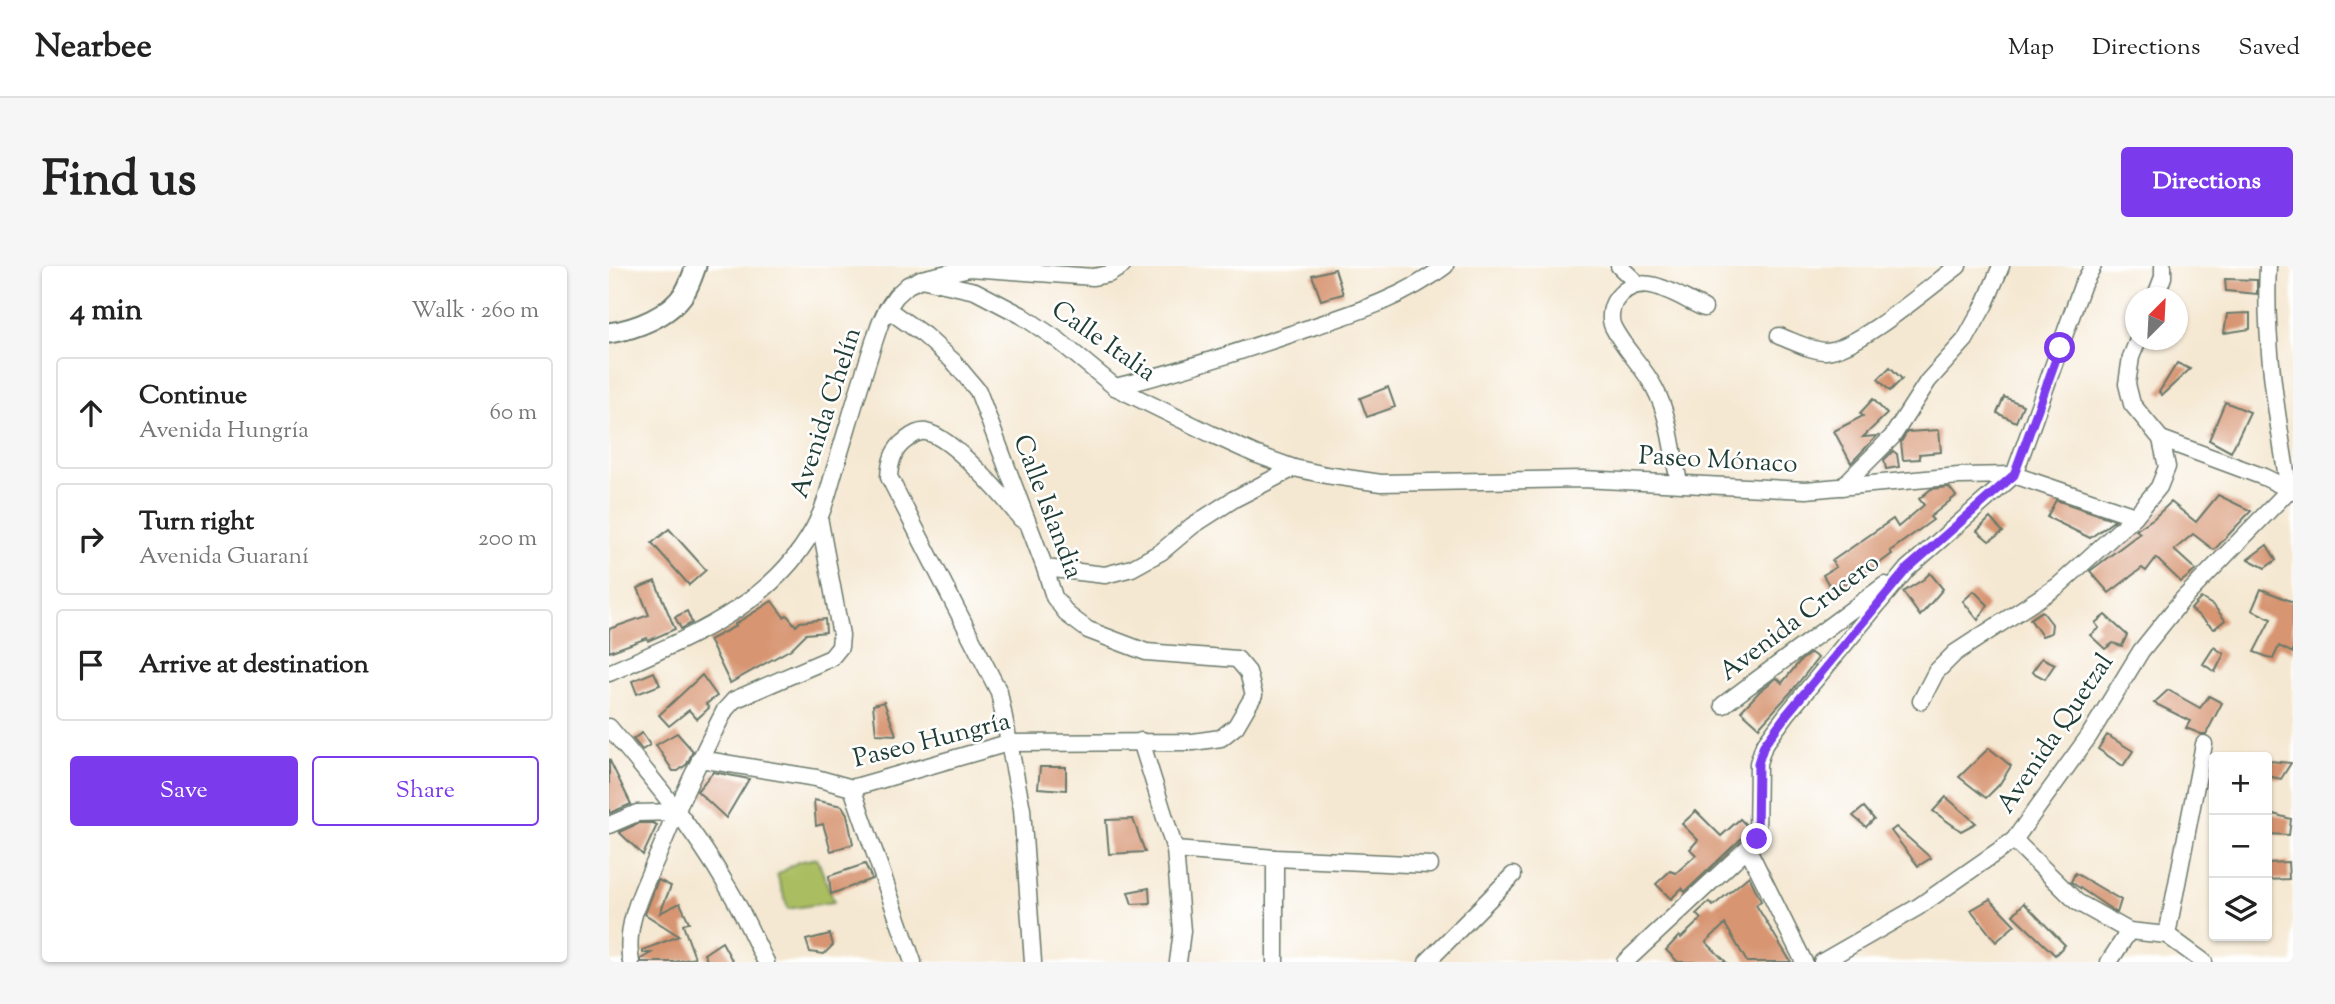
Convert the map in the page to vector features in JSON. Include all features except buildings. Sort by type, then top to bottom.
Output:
[{"type":"street","points":[[609,333],[624,331],[664,314],[685,292],[696,266]]},
{"type":"street","name":"Avenida Chelín","points":[[609,673],[703,631],[741,607],[772,582],[800,551],[820,517],[870,352],[887,309],[908,285],[921,279],[970,268],[1093,277],[1109,274],[1122,266]]},
{"type":"street","points":[[1115,387],[1183,370],[1364,309],[1398,296],[1429,279],[1445,266]]},
{"type":"street","points":[[1619,266],[1637,283]]},
{"type":"street","points":[[1779,335],[1824,351],[1839,349],[1862,338],[1958,266]]},
{"type":"street","points":[[1842,486],[1892,437],[1928,381],[1965,340],[1985,304],[2001,266]]},
{"type":"street","points":[[1625,962],[1757,839],[1758,763],[1764,745],[1787,714],[1907,569],[2014,475],[2082,286],[2093,266]]},
{"type":"street","points":[[2159,287],[2163,266]]},
{"type":"street","points":[[2268,266],[2266,298],[2276,413],[2291,491]]},
{"type":"street","name":"Calle Italia","points":[[921,279],[975,291],[1021,315],[1058,340],[1115,387],[1255,454],[1293,468]]},
{"type":"street","points":[[1679,482],[1665,412],[1654,387],[1611,323],[1612,307],[1623,290],[1637,283],[1650,283],[1704,308]]},
{"type":"street","name":"Calle Islandia","points":[[887,309],[954,362],[978,391],[1054,597],[1068,615],[1088,630],[1146,652],[1237,659],[1248,672],[1254,695],[1236,726],[1221,738]]},
{"type":"street","points":[[1921,701],[1936,672],[1955,653],[2058,586],[2135,516],[2159,487],[2167,467],[2161,439],[2132,404],[2127,384],[2134,350]]},
{"type":"street","points":[[1032,532],[982,474],[941,440],[925,432],[913,435],[898,445],[890,463],[889,477],[999,692],[1021,809],[1033,962]]},
{"type":"street","points":[[2161,439],[2264,477],[2291,491]]},
{"type":"street","points":[[1045,568],[1105,575],[1132,568],[1161,551],[1192,526],[1234,499],[1293,468]]},
{"type":"street","name":"Paseo Mónaco","points":[[1293,468],[1381,483],[1582,479],[1806,490],[1959,476],[2014,475],[2135,516]]},
{"type":"street","name":"Avenida Quetzal","points":[[1822,962],[1917,907],[2014,840],[2089,736],[2141,651],[2182,600],[2291,491]]},
{"type":"street","points":[[631,962],[632,925],[639,898],[675,812],[725,710],[734,700],[831,658],[839,647],[841,635],[820,517]]},
{"type":"street","name":"Avenida Crucero","points":[[1723,705],[1907,569]]},
{"type":"street","points":[[609,727],[656,783],[702,846],[728,887],[766,962]]},
{"type":"street","name":"Paseo Hungría","points":[[700,759],[816,778],[852,788],[1008,743],[1193,742],[1221,738]]},
{"type":"street","points":[[1142,741],[1175,850],[1182,932],[1178,962]]},
{"type":"street","points":[[2167,935],[2204,744]]},
{"type":"street","points":[[852,788],[913,962]]},
{"type":"street","points":[[609,825],[637,813],[675,812]]},
{"type":"street","points":[[2014,840],[2077,902],[2129,931],[2167,935],[2204,962]]},
{"type":"street","points":[[1748,849],[1804,962]]},
{"type":"street","points":[[1175,850],[1275,858],[1430,865]]},
{"type":"street","points":[[1275,858],[1275,962]]},
{"type":"street","points":[[1427,962],[1513,875]]},
{"type":"street","points":[[2109,962],[2129,931]]},
{"type":"green space","points":[[817,858],[834,902],[788,909],[777,875],[798,862]]},
{"type":"route","points":[[1757,839],[1758,763],[1764,745],[1775,728],[1907,569],[2014,475],[2060,348]]}]
